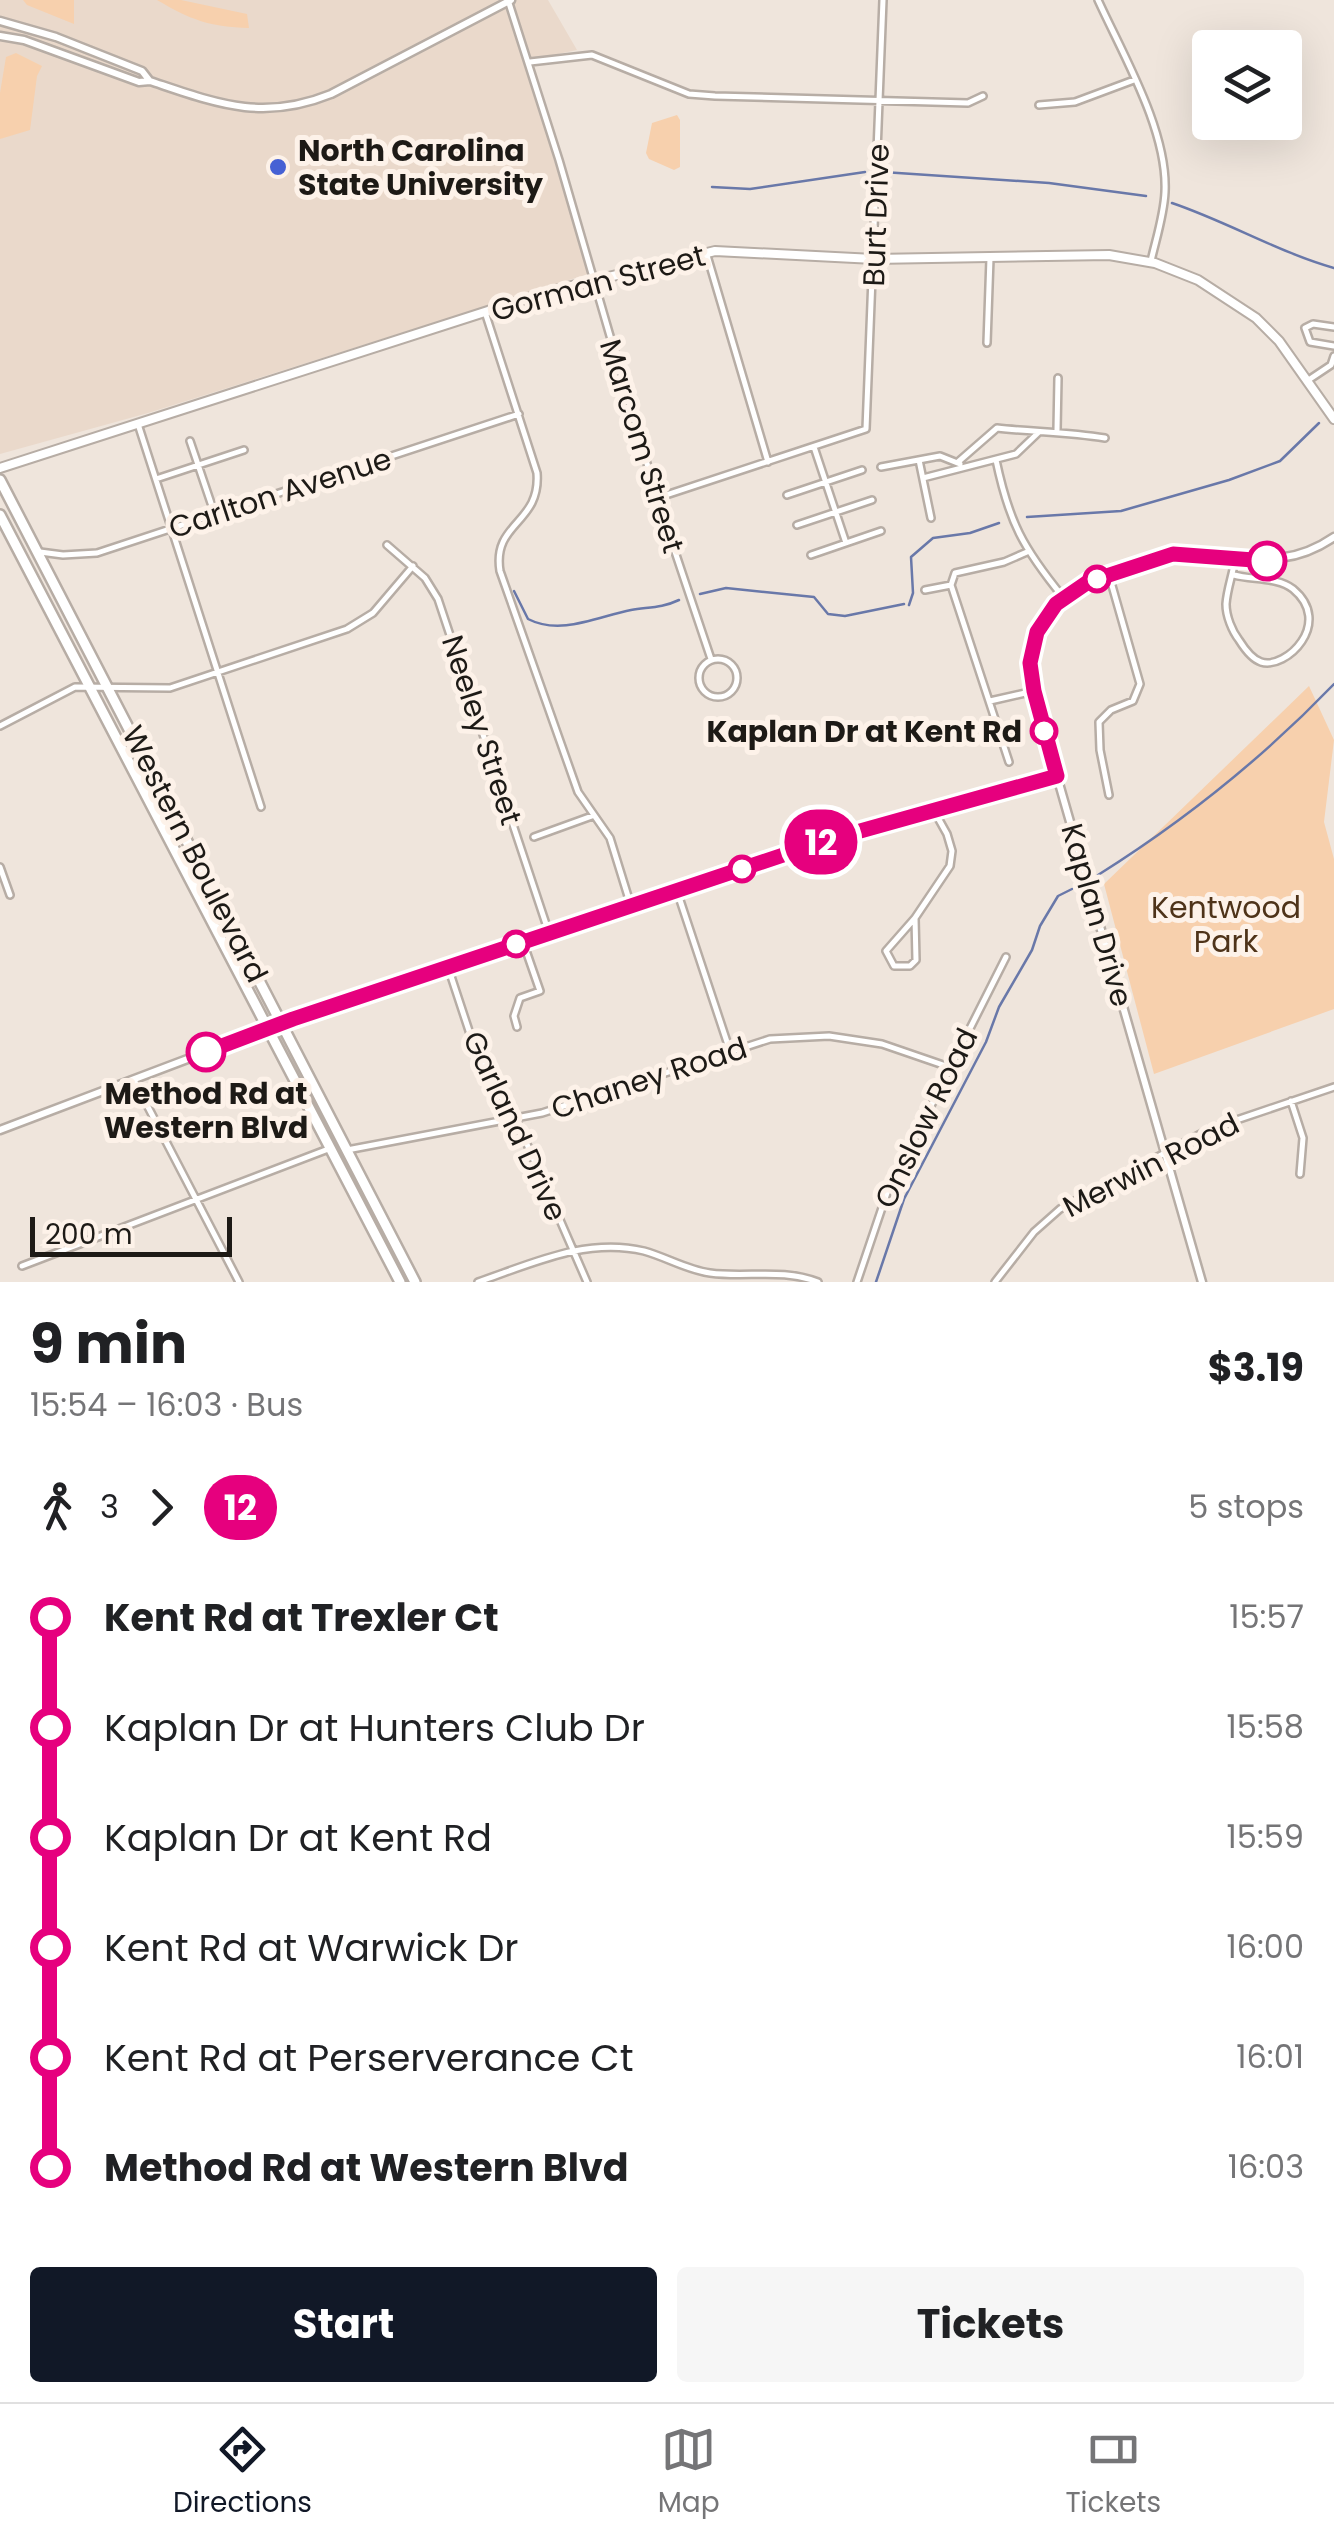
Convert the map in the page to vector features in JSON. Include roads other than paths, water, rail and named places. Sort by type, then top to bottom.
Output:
[{"type":"main road","name":"Gorman Street","points":[[0,468],[592,279],[706,252],[874,258],[1109,255],[1150,261],[1198,280],[1256,318],[1279,341],[1334,419]]},
{"type":"main road","name":"Western Boulevard","points":[[0,480],[108,688],[400,1282]]},
{"type":"main road","name":"Western Boulevard","points":[[0,514],[90,687],[415,1282]]},
{"type":"street","points":[[0,36],[24,40],[139,82],[150,81],[232,108],[269,109],[301,104],[342,89],[509,0]]},
{"type":"street","name":"Marcom Street","points":[[509,0],[657,498],[712,659]]},
{"type":"street","name":"Burt Drive","points":[[814,447],[866,429],[883,0]]},
{"type":"street","points":[[1098,0],[1156,134],[1164,169],[1164,200],[1150,261]]},
{"type":"street","points":[[0,21],[56,37],[142,71],[150,81]]},
{"type":"street","points":[[530,62],[592,55],[689,94],[968,103],[982,96]]},
{"type":"street","points":[[1039,104],[1075,102],[1134,80]]},
{"type":"street","points":[[706,252],[768,462]]},
{"type":"street","points":[[987,342],[990,258]]},
{"type":"street","points":[[485,312],[537,473],[539,490],[533,505],[500,544],[500,571],[578,792],[610,838],[631,906]]},
{"type":"street","points":[[1334,327],[1313,324],[1304,333],[1310,342],[1334,346]]},
{"type":"street","points":[[1307,380],[1332,365],[1334,356]]},
{"type":"street","points":[[1057,430],[1058,378]]},
{"type":"street","name":"Carlton Avenue","points":[[37,552],[98,552],[519,414]]},
{"type":"street","points":[[138,424],[261,806]]},
{"type":"street","points":[[958,462],[997,428],[1057,430],[1105,438]]},
{"type":"street","points":[[922,478],[1016,454],[1039,432]]},
{"type":"street","points":[[190,441],[215,515]]},
{"type":"street","points":[[657,498],[814,447],[846,543]]},
{"type":"street","points":[[156,479],[244,450]]},
{"type":"street","points":[[881,467],[940,456],[958,462],[964,469]]},
{"type":"street","points":[[919,460],[931,518]]},
{"type":"street","points":[[996,460],[1009,512],[1028,552],[1063,597]]},
{"type":"street","points":[[787,495],[862,470]]},
{"type":"street","points":[[797,525],[872,500]]},
{"type":"street","points":[[811,555],[880,531]]},
{"type":"street","name":"Kaplan Drive","points":[[1202,1282],[1034,691],[1030,663],[1033,642],[1043,619],[1063,597],[1108,575],[1173,554],[1284,559],[1314,550],[1334,538]]},
{"type":"street","name":"Neeley Street","points":[[387,545],[432,588],[440,605],[549,933]]},
{"type":"street","points":[[1009,762],[951,585],[955,573],[1028,552]]},
{"type":"street","points":[[1234,575],[1292,588],[1310,612],[1311,627],[1306,638],[1274,661],[1264,663],[1252,656],[1236,636],[1226,610],[1235,559]]},
{"type":"street","points":[[0,726],[73,688],[170,688],[361,622],[378,608],[412,566]]},
{"type":"street","points":[[1108,575],[1140,684],[1133,701],[1111,710],[1099,722],[1109,794]]},
{"type":"street","points":[[925,590],[951,585]]},
{"type":"street","name":"Marcom Street","points":[[712,659],[725,659],[736,670],[734,689],[722,697],[708,694],[699,683],[701,667],[712,659]]},
{"type":"street","points":[[990,701],[1034,691]]},
{"type":"street","points":[[0,1130],[274,1026],[549,933],[934,809],[1057,776]]},
{"type":"street","points":[[915,918],[916,960],[910,966],[894,966],[886,950],[915,918],[950,866],[952,850],[934,809]]},
{"type":"street","points":[[534,837],[592,816]]},
{"type":"street","points":[[0,867],[10,895]]},
{"type":"street","points":[[677,891],[730,1051]]},
{"type":"street","points":[[517,1028],[514,1016],[520,998],[540,990],[523,942]]},
{"type":"street","name":"Onslow Road","points":[[857,1282],[887,1192],[1006,957]]},
{"type":"street","name":"Garland Drive","points":[[448,967],[474,1046],[516,1119],[587,1282]]},
{"type":"street","name":"Chaney Road","points":[[346,1150],[516,1119],[588,1100],[770,1039],[829,1036],[882,1044],[948,1068]]},
{"type":"street","points":[[134,1080],[239,1282]]},
{"type":"street","name":"Merwin Road","points":[[996,1282],[1034,1232],[1060,1209],[1223,1123],[1334,1086]]},
{"type":"street","points":[[1291,1101],[1303,1138],[1300,1174]]},
{"type":"street","points":[[22,1266],[331,1148]]},
{"type":"street","points":[[478,1282],[573,1250],[620,1247],[644,1251],[704,1272],[781,1273],[818,1282]]},
{"type":"waterway","points":[[712,187],[750,189],[865,172]]},
{"type":"waterway","points":[[883,172],[1049,183],[1146,196]]},
{"type":"waterway","points":[[1172,203],[1334,268]]},
{"type":"waterway","points":[[1027,517],[1121,511],[1229,480],[1280,461],[1319,423]]},
{"type":"waterway","points":[[909,605],[913,593],[911,557],[933,538],[970,533],[999,523]]},
{"type":"waterway","points":[[700,594],[726,588],[814,597],[828,614],[845,616],[904,604]]},
{"type":"waterway","points":[[514,591],[528,619],[554,626],[679,600]]},
{"type":"waterway","points":[[1098,875],[1222,787],[1334,684]]},
{"type":"waterway","points":[[876,1282],[904,1199],[986,1042],[999,1007],[1058,896],[1072,889]]},
{"type":"place","name":"North Carolina State University","points":[[278,167]]},
{"type":"place","name":"Kaplan Dr at Kent Rd","points":[[1044,731]]},
{"type":"place","name":"Method Rd at Western Blvd","points":[[206,1052]]},
{"type":"park label","name":"Kentwood Park","points":[[1226,924]]}]
